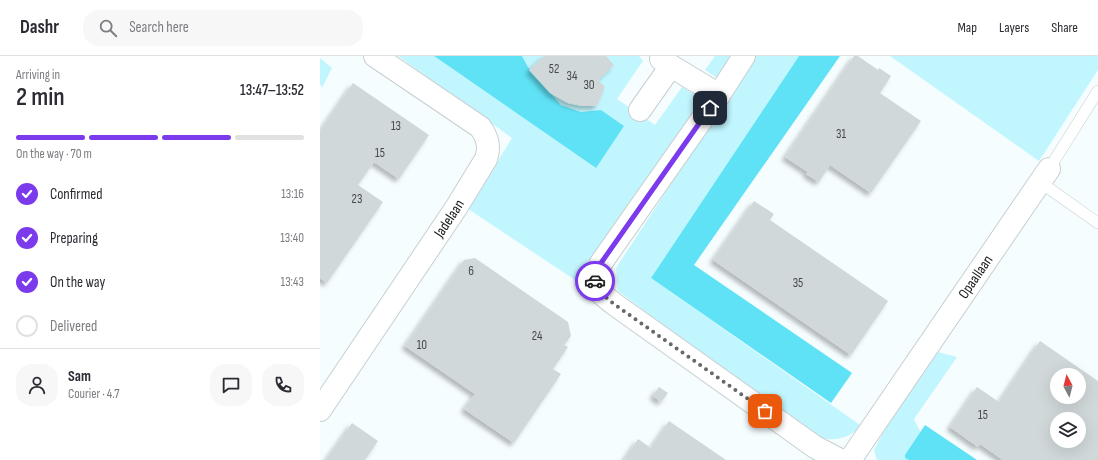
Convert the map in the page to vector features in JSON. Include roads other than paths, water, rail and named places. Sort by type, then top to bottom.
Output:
[{"type":"street","name":"Jadelaan","points":[[320,410],[456,208],[489,152],[489,144],[486,135],[480,127],[375,56]]},
{"type":"street","points":[[744,56],[719,95],[601,263],[595,278],[597,290],[614,304],[815,447],[840,460]]},
{"type":"street","points":[[640,110],[663,59],[719,95]]},
{"type":"street","name":"Opaallaan","points":[[850,460],[1045,176]]},
{"type":"lane","name":"Opaallaan","points":[[1045,176],[1098,91]]},
{"type":"lane","points":[[1045,176],[1098,223]]},
{"type":"water","points":[[434,56],[522,56],[528,67],[561,105],[581,112],[601,110],[624,126],[596,168]]},
{"type":"water","points":[[799,56],[840,56],[694,265],[852,373],[831,403],[651,278]]},
{"type":"water","points":[[925,425],[977,460],[909,460],[905,458],[905,455]]}]
